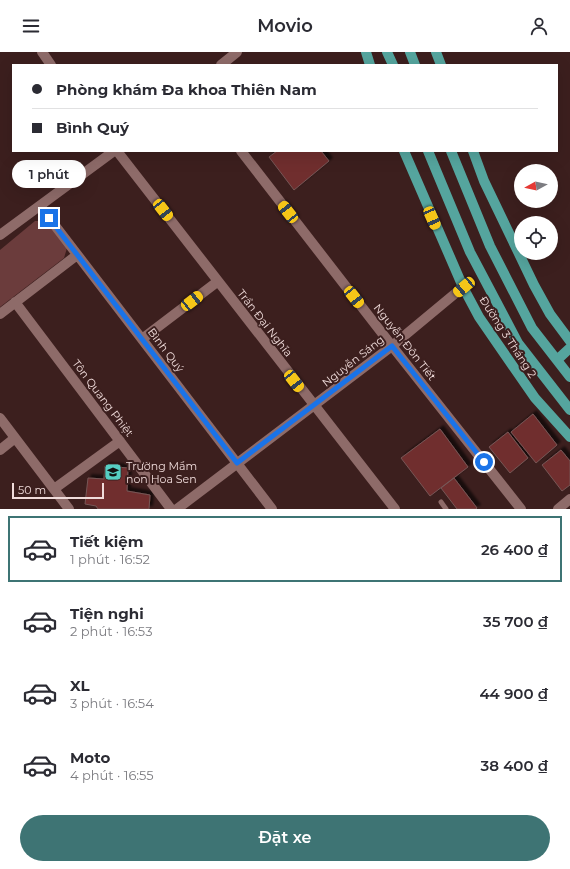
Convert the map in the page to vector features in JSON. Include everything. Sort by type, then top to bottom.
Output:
[{"type":"main road","points":[[366,52],[370,64]]},
{"type":"main road","points":[[387,52],[393,64]]},
{"type":"main road","points":[[410,52],[415,64]]},
{"type":"main road","points":[[436,52],[441,64]]},
{"type":"main road","name":"Đường 3 Tháng 2","points":[[404,152],[464,287],[479,317],[513,369],[535,398],[570,437]]},
{"type":"main road","name":"Đường 3 Tháng 2","points":[[428,152],[470,252],[518,343],[570,410]]},
{"type":"main road","points":[[450,152],[490,246],[532,328],[570,377]]},
{"type":"main road","points":[[473,152],[484,181],[534,285],[550,314],[570,341]]},
{"type":"main road","points":[[557,360],[570,348]]},
{"type":"street","points":[[42,52],[50,64]]},
{"type":"street","points":[[222,64],[237,52]]},
{"type":"street","points":[[0,235],[114,152]]},
{"type":"street","name":"Trần Đại Nghĩa","points":[[116,152],[395,509]]},
{"type":"street","name":"Nguyễn Đôn Tiết","points":[[242,152],[521,509]]},
{"type":"street","name":"Bình Quý","points":[[40,206],[272,509]]},
{"type":"street","points":[[0,314],[77,255]]},
{"type":"street","points":[[142,339],[218,282]]},
{"type":"street","name":"Nguyễn Sáng","points":[[177,509],[392,346],[464,287]]},
{"type":"street","name":"Tôn Quang Phiệt","points":[[15,302],[171,509]]},
{"type":"street","points":[[0,418],[70,509]]},
{"type":"street","points":[[0,450],[15,438]]},
{"type":"street","points":[[54,489],[120,441]]},
{"type":"street","points":[[558,509],[570,499]]},
{"type":"lane","points":[[441,502],[446,509]]},
{"type":"shaded area","points":[[35,221],[46,221],[67,248],[64,258],[0,307],[0,250]]},
{"type":"building","points":[[276,152],[322,152],[329,161],[294,190],[269,157]]},
{"type":"building","points":[[533,414],[557,445],[536,463],[511,432]]},
{"type":"building","points":[[440,429],[468,467],[430,496],[401,458]]},
{"type":"building","points":[[508,432],[528,458],[510,473],[489,447]]},
{"type":"building","points":[[561,450],[570,461],[570,485],[562,491],[542,465]]},
{"type":"building","name":"Trường Mầm non Hoa Sen","points":[[105,466],[128,468],[127,491],[150,495],[149,509],[98,509],[96,506],[85,504],[88,478],[104,479]]},
{"type":"building","points":[[454,478],[477,508],[476,509],[457,509],[441,488]]},
{"type":"place","name":"Trường Mầm non Hoa Sen","points":[[113,472]]},
{"type":"route","points":[[49,218],[237,463],[392,346],[484,462]]}]
